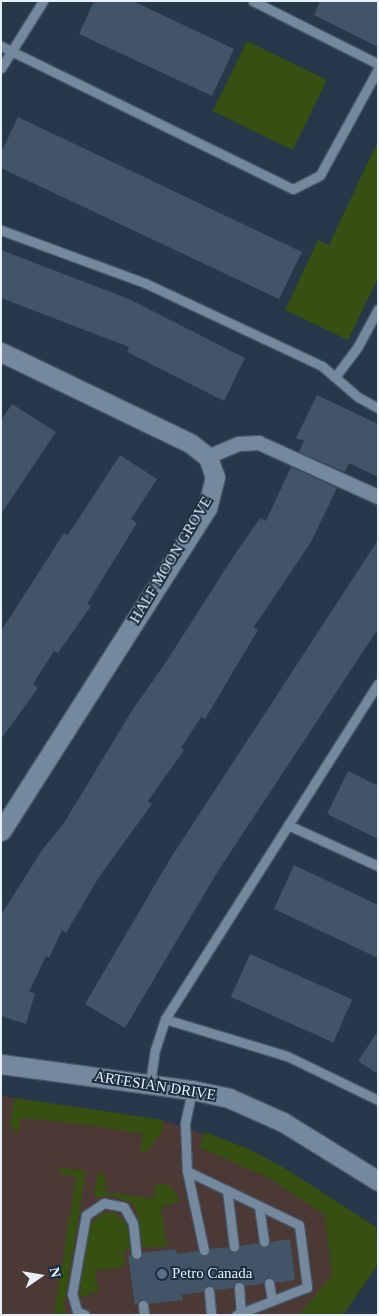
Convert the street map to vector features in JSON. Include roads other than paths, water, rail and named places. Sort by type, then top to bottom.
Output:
[{"type":"street","points":[[1,352],[190,443],[208,457],[238,444],[259,443],[378,497]]},
{"type":"street","name":"HALF MOON GROVE","points":[[1,831],[207,508],[215,478],[208,457]]},
{"type":"street","name":"ARTESIAN DRIVE","points":[[1,1064],[192,1090],[229,1098],[283,1122],[378,1181]]},
{"type":"lane","points":[[1,68],[43,1]]},
{"type":"lane","points":[[253,1],[378,64]]},
{"type":"lane","points":[[1,46],[293,188],[320,175],[378,69]]},
{"type":"lane","points":[[1,230],[145,283],[322,366],[358,397],[378,408]]},
{"type":"lane","points":[[335,377],[357,348],[378,309]]},
{"type":"lane","points":[[150,1084],[155,1050],[165,1019],[378,684]]},
{"type":"lane","points":[[288,825],[378,866]]},
{"type":"lane","points":[[165,1019],[287,1056],[378,1100]]},
{"type":"lane","points":[[192,1090],[185,1124],[187,1171],[204,1250]]},
{"type":"lane","points":[[187,1171],[299,1226],[307,1287],[239,1314],[239,1287]]},
{"type":"lane","points":[[227,1190],[234,1247]]},
{"type":"lane","points":[[85,1315],[78,1311],[72,1294],[86,1215],[104,1202],[124,1207],[133,1223],[136,1254]]},
{"type":"lane","points":[[259,1206],[264,1242]]},
{"type":"lane","points":[[269,1283],[272,1300]]},
{"type":"lane","points":[[209,1291],[212,1315]]},
{"type":"lane","points":[[143,1305],[144,1315]]},
{"type":"place","name":"Petro Canada","points":[[162,1274]]}]
